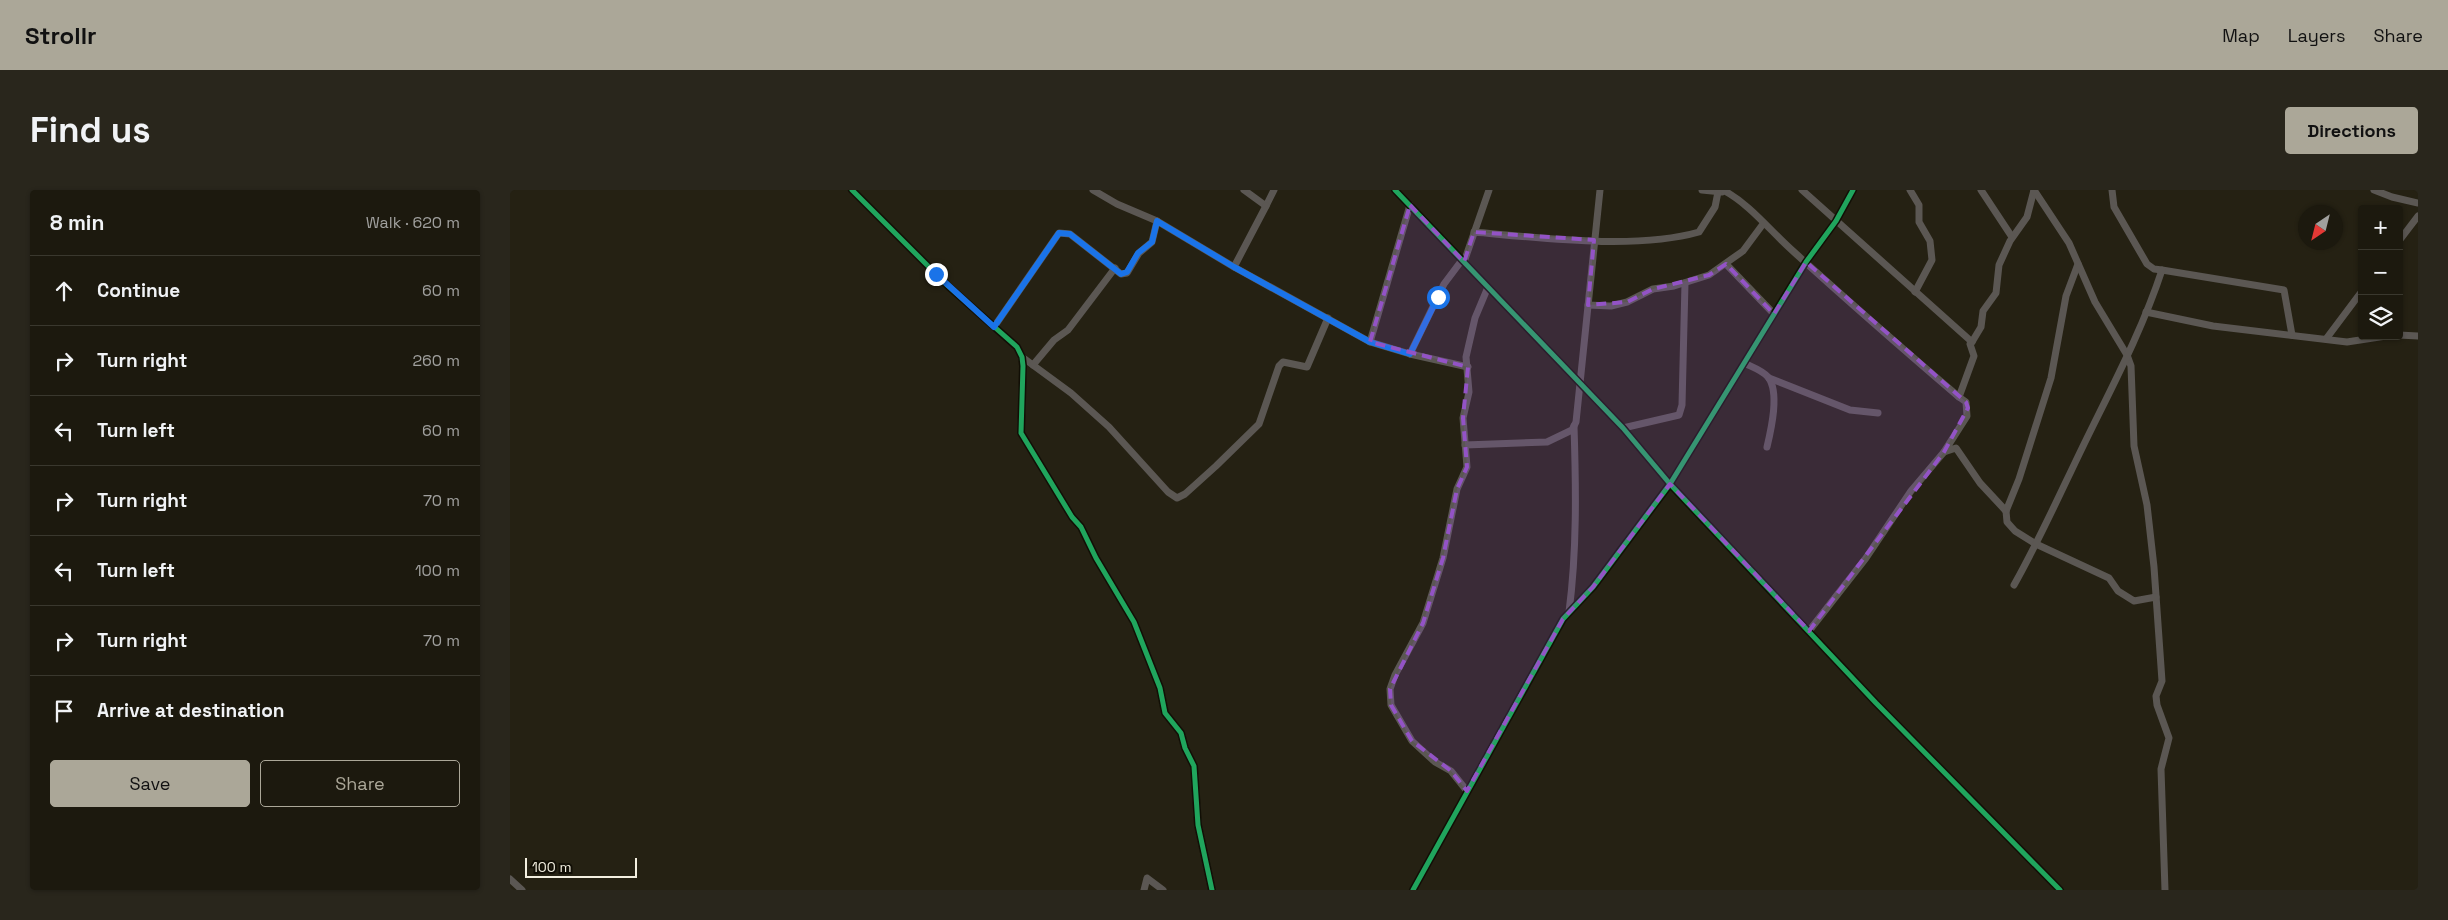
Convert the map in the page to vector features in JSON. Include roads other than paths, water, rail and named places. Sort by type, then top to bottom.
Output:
[{"type":"street","points":[[852,190],[946,285],[1017,348],[1022,357],[1072,393],[1110,427],[1168,492],[1177,498],[1185,494],[1259,424],[1279,366],[1283,362],[1307,367],[1328,318]]},
{"type":"street","points":[[1093,190],[1117,204],[1157,221],[1234,267],[1370,342],[1410,354],[1468,367]]},
{"type":"street","points":[[1244,190],[1266,206]]},
{"type":"street","points":[[1234,267],[1274,190]]},
{"type":"street","points":[[1395,190],[1623,428],[1670,484],[1809,631],[2060,890]]},
{"type":"street","points":[[1403,198],[1406,190]]},
{"type":"street","points":[[1410,354],[1444,284],[1463,261],[1489,190]]},
{"type":"street","points":[[1569,612],[1574,570],[1576,478],[1574,426],[1581,384],[1600,190]]},
{"type":"street","points":[[1702,190],[1723,192],[1740,200],[1806,262],[1966,402],[1967,416],[1944,452],[1911,491],[1866,558],[1809,631]]},
{"type":"street","points":[[1802,190],[1809,193],[1836,221],[1972,342]]},
{"type":"street","points":[[1413,890],[1551,639],[1569,612],[1593,587],[1670,484],[1806,262],[1836,221],[1853,190]]},
{"type":"street","points":[[1910,190],[1919,205],[1919,222],[1930,241],[1932,260],[1915,292]]},
{"type":"street","points":[[1981,190],[2012,237]]},
{"type":"street","points":[[1959,397],[1974,356],[1970,344],[1981,327],[1983,311],[1996,293],[1999,265],[2012,237],[2027,216],[2034,190],[2069,243],[2095,302],[2127,355],[2131,366],[2134,446],[2147,505],[2156,597],[2162,681],[2156,696],[2157,705],[2168,738],[2162,769],[2161,798],[2164,825],[2165,890]]},
{"type":"street","points":[[2112,190],[2114,207],[2147,264],[2154,269],[2284,290],[2292,335]]},
{"type":"street","points":[[2374,190],[2392,197],[2418,203]]},
{"type":"street","points":[[1474,232],[1594,240],[1663,240],[1699,232],[1723,192]]},
{"type":"street","points":[[1370,342],[1410,205]]},
{"type":"street","points":[[2403,236],[2418,216]]},
{"type":"street","points":[[994,327],[1059,233],[1070,234],[1121,274],[1131,268],[1132,262],[1138,253],[1152,242],[1157,221]]},
{"type":"street","points":[[1588,305],[1611,306],[1627,302],[1653,289],[1685,283],[1709,275],[1743,251],[1764,224]]},
{"type":"street","points":[[1726,264],[1774,314]]},
{"type":"street","points":[[2078,264],[2066,296],[2051,378],[2019,479],[2006,511],[2007,522],[2015,531],[2036,544],[2109,578],[2118,591],[2134,600],[2156,597]]},
{"type":"street","points":[[1033,365],[1054,340],[1068,330],[1115,268]]},
{"type":"street","points":[[2014,585],[2036,544],[2127,355],[2162,270]]},
{"type":"street","points":[[1623,428],[1679,414],[1682,405],[1685,283]]},
{"type":"street","points":[[1467,791],[1451,770],[1435,762],[1412,741],[1391,705],[1390,689],[1394,675],[1423,623],[1444,558],[1457,489],[1467,466],[1463,418],[1468,392],[1466,357],[1475,318],[1488,287]]},
{"type":"street","points":[[2326,339],[2359,295]]},
{"type":"street","points":[[2146,312],[2213,326],[2326,339],[2367,340]]},
{"type":"street","points":[[2403,335],[2418,336]]},
{"type":"street","points":[[1022,357],[1024,407],[1021,433],[1072,518],[1081,527],[1096,558],[1134,622],[1160,688],[1165,713],[1181,733],[1185,748],[1194,766],[1198,825],[1212,890]]},
{"type":"street","points":[[1744,364],[1769,378],[1850,410],[1878,413]]},
{"type":"street","points":[[1767,447],[1774,415],[1772,388],[1769,378]]},
{"type":"street","points":[[1465,445],[1547,442],[1564,435],[1574,426]]},
{"type":"street","points":[[1944,452],[1956,448],[1980,483],[2006,511]]},
{"type":"street","points":[[1144,890],[1147,878],[1162,890]]},
{"type":"street","points":[[510,879],[522,890]]}]
